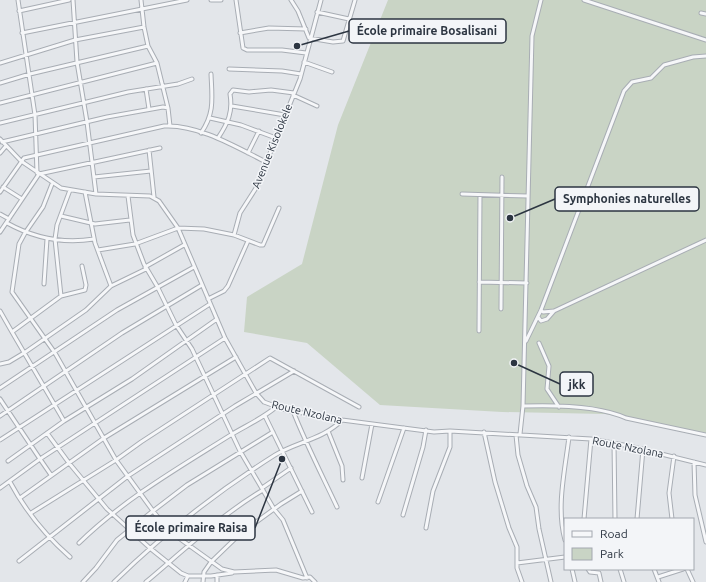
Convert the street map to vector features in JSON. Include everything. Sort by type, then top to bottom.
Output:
[{"type":"street","points":[[0,232],[38,173],[35,115],[18,0]]},
{"type":"street","points":[[19,11],[69,0]]},
{"type":"street","points":[[73,0],[77,62],[90,142],[96,194]]},
{"type":"street","points":[[141,0],[148,46],[157,63],[168,108],[170,126]]},
{"type":"street","points":[[22,33],[187,0]]},
{"type":"street","points":[[211,0],[221,0]]},
{"type":"street","points":[[236,0],[242,45],[245,50],[282,50],[306,53]]},
{"type":"street","points":[[292,0],[309,38],[333,42],[344,41],[355,0]]},
{"type":"street","name":"Avenue Kisolokele","points":[[234,235],[240,213],[256,188],[294,94],[301,74],[309,38],[321,0]]},
{"type":"street","points":[[520,434],[524,406],[532,36],[541,0]]},
{"type":"street","points":[[584,0],[706,40]]},
{"type":"street","points":[[317,12],[349,19]]},
{"type":"street","points":[[701,13],[706,14]]},
{"type":"street","points":[[0,62],[75,40],[144,27]]},
{"type":"street","points":[[240,33],[268,28],[312,29]]},
{"type":"street","points":[[0,83],[77,62],[148,46]]},
{"type":"street","points":[[525,343],[541,310],[624,91],[632,82],[651,78],[664,65],[678,60],[706,56]]},
{"type":"street","points":[[304,62],[332,72]]},
{"type":"street","points":[[0,103],[157,63]]},
{"type":"street","points":[[229,69],[282,70],[301,74]]},
{"type":"street","points":[[201,133],[210,118],[212,110],[211,74]]},
{"type":"street","points":[[0,123],[146,89],[178,84],[192,79]]},
{"type":"street","points":[[146,89],[149,109]]},
{"type":"street","points":[[218,138],[228,122],[232,106],[230,94],[237,89],[249,92],[271,90],[294,94],[317,106]]},
{"type":"street","points":[[232,106],[285,115]]},
{"type":"street","points":[[149,150],[154,197],[96,194],[61,188],[52,184],[21,161],[1,140],[149,109],[168,108]]},
{"type":"street","points":[[210,118],[228,122],[276,138]]},
{"type":"street","points":[[0,192],[21,161],[26,158],[90,142],[170,126],[218,138],[266,162]]},
{"type":"street","points":[[248,153],[259,132]]},
{"type":"street","points":[[0,154],[6,146]]},
{"type":"street","points":[[38,173],[93,163],[160,148]]},
{"type":"street","points":[[94,177],[151,171]]},
{"type":"street","points":[[500,309],[502,177]]},
{"type":"street","points":[[52,184],[43,207],[25,233],[20,244],[12,292],[55,353],[116,460],[153,512],[169,531],[189,546],[222,569],[234,572]]},
{"type":"street","points":[[3,187],[22,199]]},
{"type":"street","points":[[61,296],[55,240],[70,190]]},
{"type":"street","points":[[85,192],[94,239],[111,286]]},
{"type":"street","points":[[462,194],[528,196]]},
{"type":"street","points":[[479,331],[480,195]]},
{"type":"street","points":[[128,196],[130,220],[136,244],[146,268],[157,286],[176,325],[195,356],[240,451],[274,509],[283,520],[307,578]]},
{"type":"street","name":"Route Nzolana","points":[[154,197],[159,201],[178,228],[225,338],[245,376],[264,402],[276,407],[293,411],[342,420],[438,432],[484,432],[591,439],[674,456],[706,465]]},
{"type":"street","points":[[98,250],[136,244],[178,228],[204,229],[234,235],[263,245],[279,208]]},
{"type":"street","points":[[0,214],[25,233],[47,239],[76,241],[94,239]]},
{"type":"street","points":[[61,216],[91,224],[130,220]]},
{"type":"street","points":[[44,284],[47,239]]},
{"type":"street","points":[[538,317],[539,319],[544,320],[554,311],[706,240]]},
{"type":"street","points":[[208,298],[224,291],[228,286],[248,241]]},
{"type":"street","points":[[0,358],[1,364],[24,353],[94,304],[111,286],[146,268],[184,245]]},
{"type":"street","points":[[12,332],[61,296],[82,291],[86,288],[82,266]]},
{"type":"street","points":[[0,388],[33,368],[117,310],[157,286],[194,267]]},
{"type":"street","points":[[479,282],[527,283]]},
{"type":"street","points":[[0,416],[65,370],[166,305],[202,285]]},
{"type":"street","points":[[0,440],[210,304]]},
{"type":"street","points":[[541,310],[542,312],[554,311]]},
{"type":"street","points":[[0,311],[42,386],[64,421]]},
{"type":"street","points":[[8,461],[64,421],[132,379],[217,319]]},
{"type":"street","points":[[0,488],[40,459],[58,449],[195,356],[225,338]]},
{"type":"street","points":[[539,343],[549,366],[547,389],[559,407]]},
{"type":"street","points":[[20,498],[104,438],[236,357]]},
{"type":"street","points":[[32,514],[245,376],[270,358],[358,407]]},
{"type":"street","points":[[19,562],[128,476],[222,414],[294,371]]},
{"type":"street","points":[[0,398],[30,446],[51,475]]},
{"type":"street","points":[[524,406],[574,407],[615,413],[626,418],[706,435]]},
{"type":"street","points":[[79,543],[94,528],[140,494],[232,434],[265,416],[276,407]]},
{"type":"street","points":[[293,411],[305,441],[321,470],[337,507]]},
{"type":"street","points":[[265,416],[312,512]]},
{"type":"street","points":[[114,582],[169,531],[199,506],[282,451],[328,431],[337,426],[342,420]]},
{"type":"street","points":[[362,478],[372,424]]},
{"type":"street","points":[[378,502],[404,428]]},
{"type":"street","points":[[403,515],[423,447],[426,430]]},
{"type":"street","points":[[328,431],[342,466],[343,480]]},
{"type":"street","points":[[426,528],[433,491],[450,447],[450,431]]},
{"type":"street","points":[[83,582],[96,568],[117,540],[187,485],[272,432]]},
{"type":"street","points":[[484,432],[495,482],[509,528],[517,547],[518,574],[522,582]]},
{"type":"street","points":[[47,433],[69,463],[113,514],[151,549],[188,576],[276,570],[303,578],[313,578],[315,582]]},
{"type":"street","points":[[516,435],[527,486],[536,507],[539,529],[551,582]]},
{"type":"street","points":[[564,537],[562,530],[562,508],[569,437]]},
{"type":"street","points":[[584,518],[591,439]]},
{"type":"street","points":[[614,443],[615,518]]},
{"type":"street","points":[[637,518],[643,449]]},
{"type":"street","points":[[672,518],[669,493],[674,456]]},
{"type":"street","points":[[694,462],[695,495],[706,542]]},
{"type":"street","points":[[146,582],[238,506],[290,468]]},
{"type":"street","points":[[10,482],[49,537],[70,557]]},
{"type":"street","points":[[203,582],[203,575],[211,562],[242,533],[274,509],[302,491]]},
{"type":"street","points":[[517,563],[564,557]]},
{"type":"street","points":[[572,570],[575,582]]},
{"type":"street","points":[[589,570],[590,572],[600,573],[600,582]]},
{"type":"street","points":[[620,570],[624,582]]},
{"type":"street","points":[[654,570],[659,582]]},
{"type":"street","points":[[658,577],[680,570]]},
{"type":"street","points":[[688,570],[693,582]]},
{"type":"street","points":[[217,575],[217,582]]},
{"type":"street","points":[[185,582],[188,576]]},
{"type":"green space","points":[[388,0],[706,0],[706,433],[605,414],[502,412],[380,405],[307,343],[244,332],[247,297],[302,264],[338,125]]},
{"type":"place","name":"École primaire Bosalisani","points":[[297,46]]},
{"type":"place","name":"Symphonies naturelles","points":[[510,218]]},
{"type":"place","name":"jkk","points":[[514,363]]},
{"type":"place","name":"École primaire Raisa","points":[[282,459]]}]
